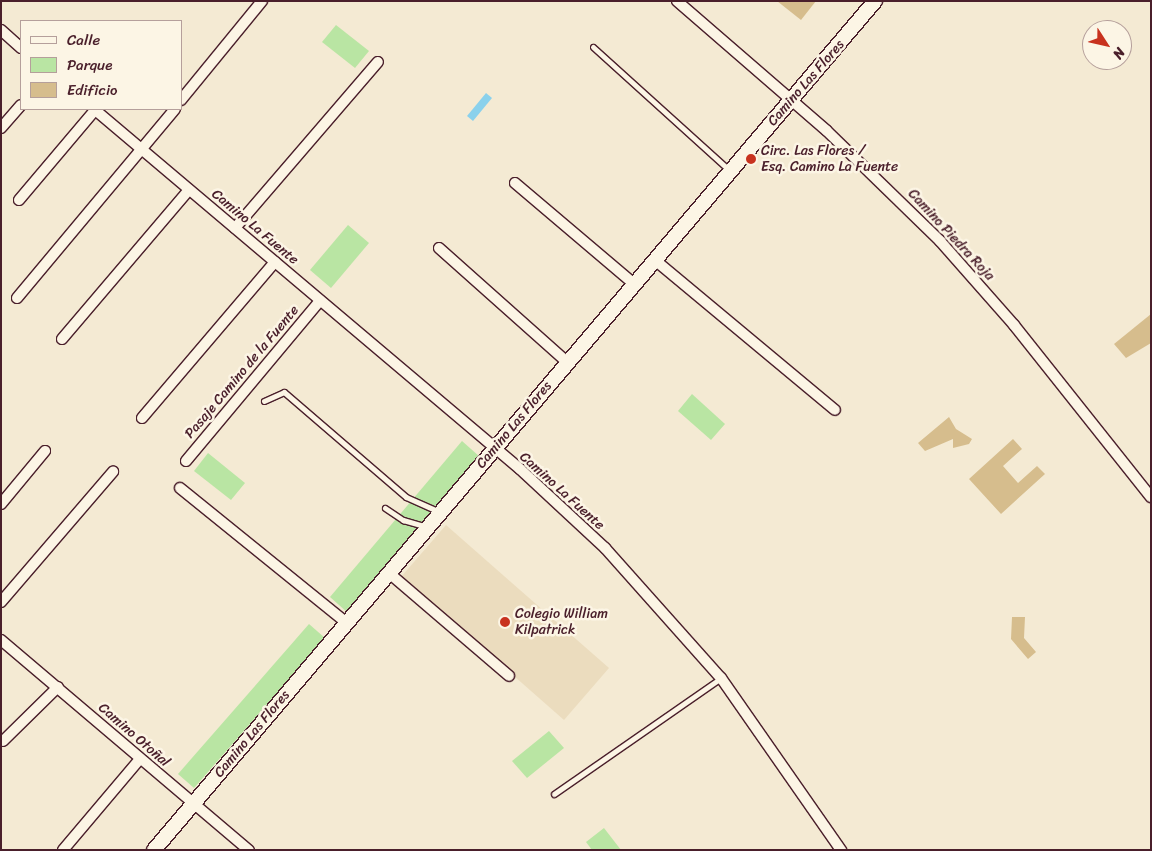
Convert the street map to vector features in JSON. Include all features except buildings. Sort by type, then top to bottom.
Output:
[{"type":"street","points":[[182,99],[262,1]]},
{"type":"street","name":"Camino Piedra Roja","points":[[677,1],[792,99],[900,201],[978,283],[1151,497]]},
{"type":"street","name":"Camino Las Flores","points":[[154,850],[875,1]]},
{"type":"street","points":[[1,30],[20,47]]},
{"type":"street","points":[[235,228],[378,62]]},
{"type":"street","points":[[1,128],[20,106]]},
{"type":"street","points":[[19,200],[94,110]]},
{"type":"street","name":"Camino La Fuente","points":[[96,110],[494,448],[604,548],[721,678],[841,850]]},
{"type":"street","points":[[17,298],[173,110]]},
{"type":"street","points":[[515,183],[634,284]]},
{"type":"street","points":[[62,339],[190,190]]},
{"type":"street","points":[[439,248],[567,362]]},
{"type":"street","points":[[655,260],[835,410]]},
{"type":"street","points":[[142,418],[275,262]]},
{"type":"street","name":"Pasaje Camino de la Fuente","points":[[186,461],[320,301]]},
{"type":"street","points":[[1,504],[45,451]]},
{"type":"street","points":[[1,602],[113,472]]},
{"type":"street","points":[[180,488],[347,623]]},
{"type":"street","points":[[389,573],[509,676]]},
{"type":"street","name":"Camino Otoñal","points":[[1,640],[249,850]]},
{"type":"street","points":[[3,742],[58,687]]},
{"type":"street","points":[[63,850],[140,759]]},
{"type":"lane","points":[[593,47],[730,171]]},
{"type":"lane","points":[[264,400],[284,392],[406,497],[440,512]]},
{"type":"lane","points":[[385,508],[403,520],[427,527]]},
{"type":"lane","points":[[554,794],[721,678]]},
{"type":"shaded area","name":"Colegio William Kilpatrick","points":[[446,525],[609,668],[564,720],[401,577]]},
{"type":"green space","points":[[336,25],[369,51],[355,68],[322,42]]},
{"type":"green space","points":[[348,225],[369,243],[331,288],[310,270]]},
{"type":"green space","points":[[692,394],[725,424],[711,440],[678,411]]},
{"type":"green space","points":[[462,441],[480,457],[348,613],[330,597]]},
{"type":"green space","points":[[208,453],[245,483],[231,500],[194,471]]},
{"type":"green space","points":[[309,624],[325,638],[194,788],[178,774]]},
{"type":"green space","points":[[549,731],[564,748],[527,778],[512,761]]},
{"type":"green space","points":[[604,828],[621,850],[592,850],[586,842]]},
{"type":"water","points":[[486,93],[492,98],[473,121],[467,116]]},
{"type":"place","name":"Circ. Las Flores / Esq. Camino La Fuente","points":[[751,159]]},
{"type":"place","name":"Colegio William Kilpatrick","points":[[505,622]]}]
